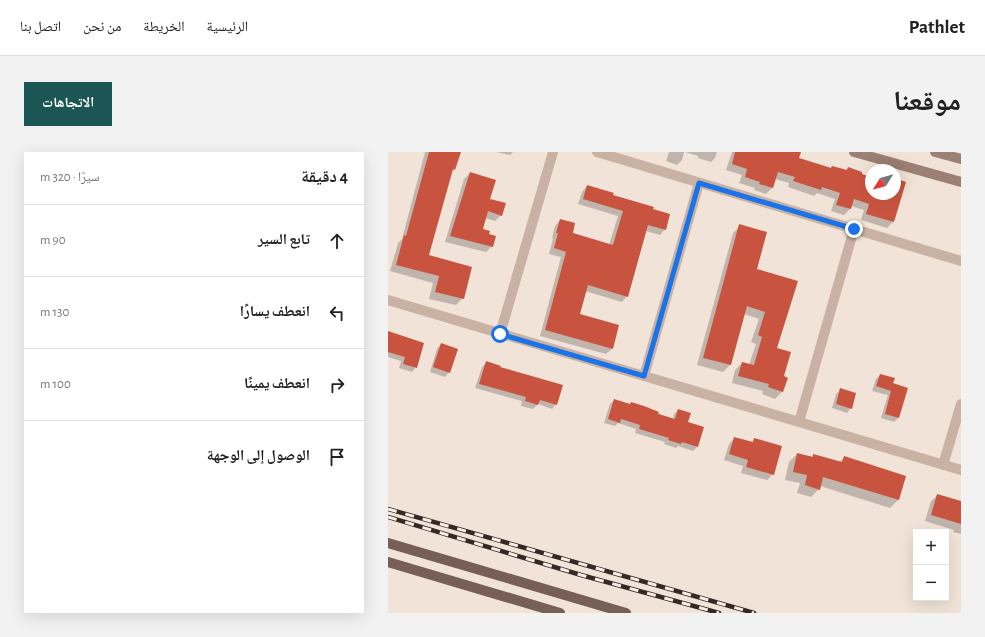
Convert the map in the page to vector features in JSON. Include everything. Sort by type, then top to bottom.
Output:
[{"type":"main road","points":[[388,543],[626,613]]},
{"type":"main road","points":[[388,562],[548,611],[560,613]]},
{"type":"street","points":[[500,334],[553,152]]},
{"type":"street","points":[[597,152],[961,261]]},
{"type":"street","points":[[854,152],[961,182]]},
{"type":"street","points":[[935,152],[961,159]]},
{"type":"street","points":[[644,376],[699,183]]},
{"type":"street","points":[[799,422],[854,229]]},
{"type":"street","points":[[388,300],[961,470]]},
{"type":"street","points":[[943,465],[961,404]]},
{"type":"building","points":[[429,152],[461,152],[455,170],[453,169],[429,255],[472,267],[464,299],[435,292],[439,276],[396,265],[404,235],[406,236]]},
{"type":"building","points":[[735,152],[801,152],[799,158],[831,168],[832,166],[847,170],[848,167],[862,172],[862,174],[865,175],[865,200],[901,200],[894,222],[866,214],[869,204],[854,199],[851,209],[836,205],[840,193],[822,187],[821,190],[793,181],[795,177],[778,172],[773,188],[759,184],[760,182],[745,177],[747,169],[732,164]]},
{"type":"building","points":[[470,172],[496,180],[490,199],[506,203],[502,216],[488,211],[483,229],[490,231],[489,234],[496,236],[493,247],[450,236]]},
{"type":"building","points":[[901,180],[906,182],[901,199]]},
{"type":"building","points":[[587,185],[614,193],[613,195],[654,207],[653,209],[670,214],[666,230],[648,225],[628,297],[588,285],[580,314],[619,325],[613,349],[545,330],[566,252],[554,248],[560,219],[575,223],[573,233],[613,245],[623,211],[583,199]]},
{"type":"building","points":[[739,224],[767,232],[757,269],[798,281],[777,348],[791,352],[784,376],[788,378],[783,392],[768,387],[769,384],[738,376],[742,362],[754,365],[762,337],[758,335],[765,312],[747,306],[731,365],[703,358]]},
{"type":"building","points":[[388,331],[424,343],[417,368],[403,364],[405,357],[388,352]]},
{"type":"building","points":[[441,343],[458,349],[450,373],[433,367]]},
{"type":"building","points":[[486,361],[501,366],[500,367],[563,385],[557,405],[540,400],[538,405],[525,401],[526,397],[479,384]]},
{"type":"building","points":[[880,374],[895,378],[893,383],[908,388],[899,418],[885,414],[891,391],[876,386]]},
{"type":"building","points":[[840,388],[856,393],[852,409],[836,404]]},
{"type":"building","points":[[614,399],[630,404],[631,402],[644,406],[659,412],[658,414],[675,419],[678,409],[691,413],[688,422],[704,427],[698,447],[682,442],[681,444],[668,440],[669,438],[639,429],[640,425],[621,419],[620,423],[608,419]]},
{"type":"building","points":[[734,437],[753,442],[754,438],[782,446],[774,475],[746,467],[748,460],[729,454]]},
{"type":"building","points":[[797,453],[813,457],[813,454],[842,462],[844,456],[906,476],[899,500],[823,477],[820,490],[805,485],[807,475],[793,472]]},
{"type":"building","points":[[937,494],[961,501],[961,524],[931,515]]},
{"type":"railway","points":[[388,509],[754,613]]},
{"type":"railway","points":[[388,517],[581,575],[719,613]]},
{"type":"route","points":[[500,334],[644,376],[699,183],[854,229]]}]
